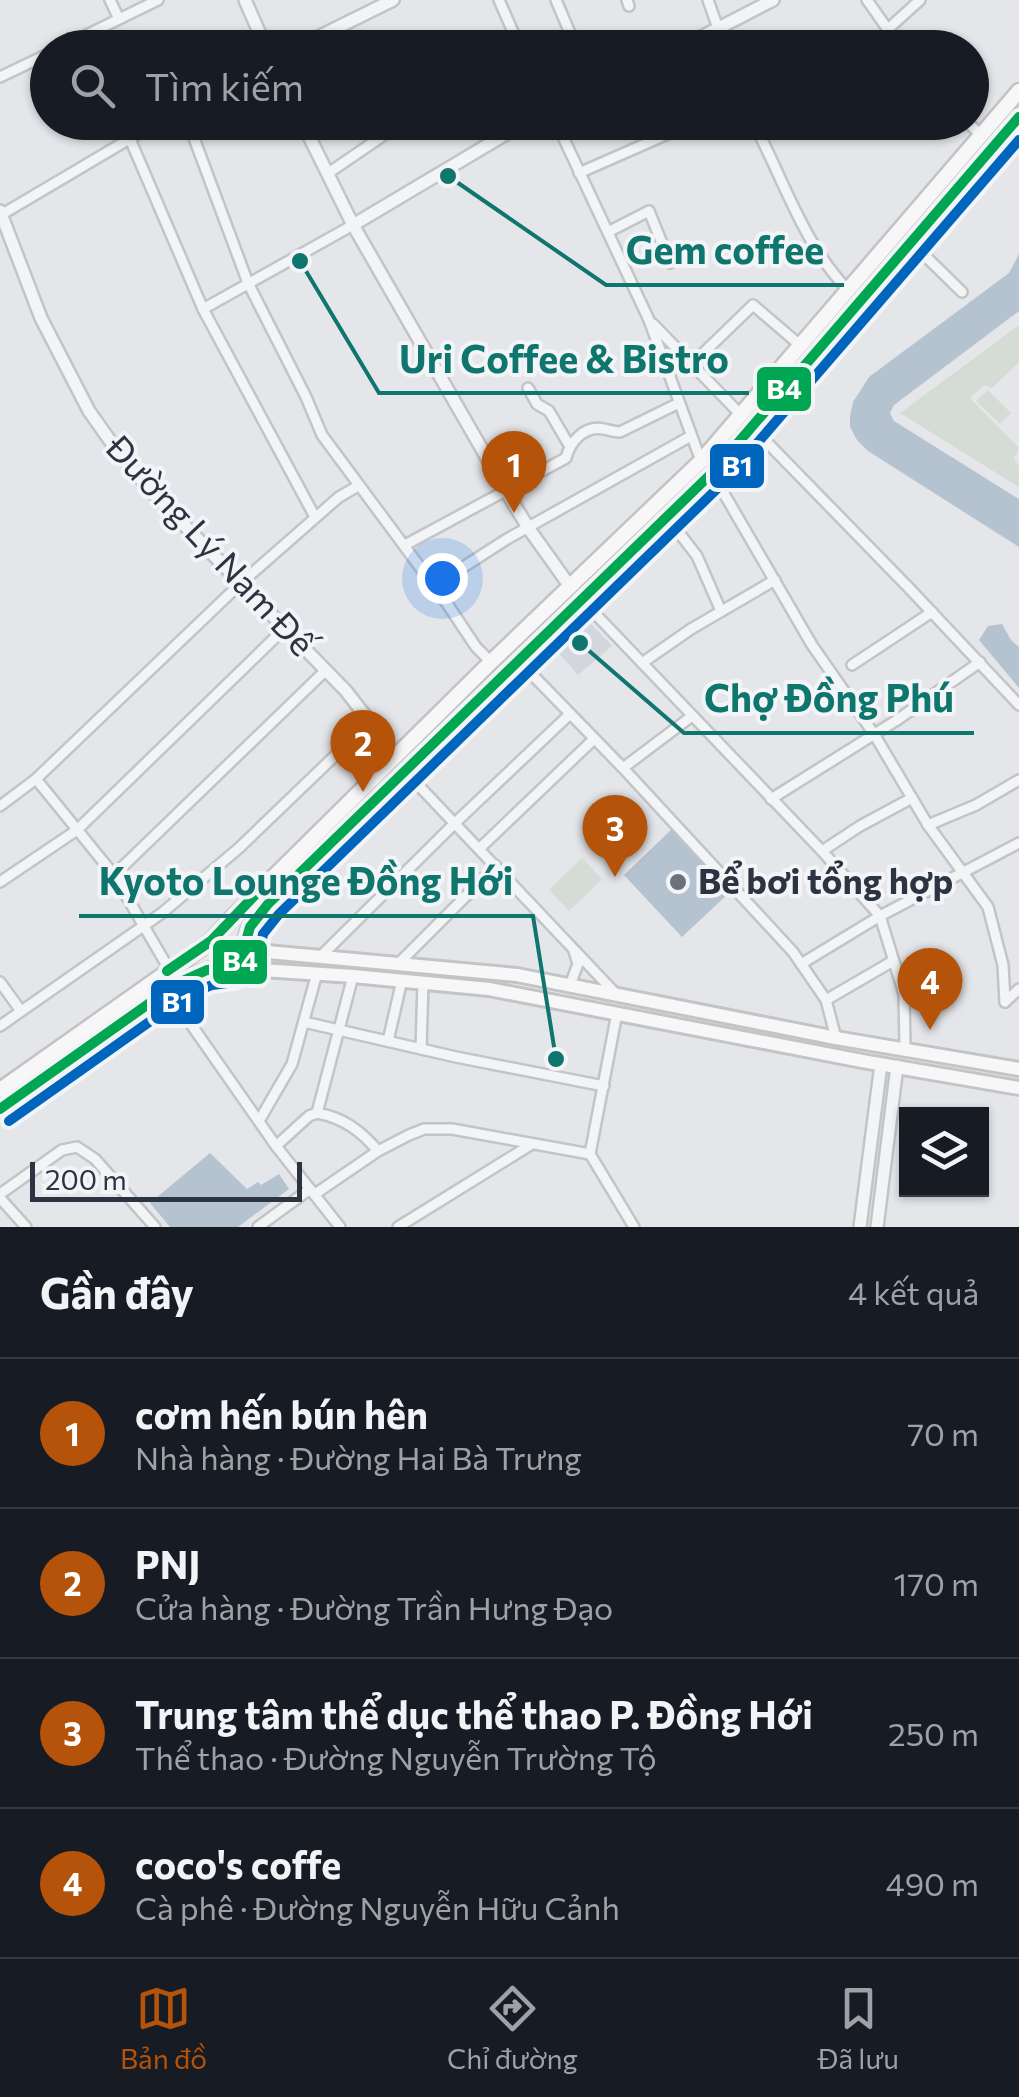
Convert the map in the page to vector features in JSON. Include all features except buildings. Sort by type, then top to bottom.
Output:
[{"type":"main road","points":[[989,125],[1019,90]]},
{"type":"main road","points":[[1019,117],[746,421],[393,758],[234,916],[214,939],[209,954],[214,962],[226,967],[489,989],[1019,1088]]},
{"type":"main road","points":[[0,1109],[167,990],[186,979],[241,961],[252,923],[268,904],[712,474],[801,346],[976,140]]},
{"type":"main road","points":[[901,228],[910,242]]},
{"type":"main road","points":[[570,586],[581,599]]},
{"type":"main road","points":[[393,758],[404,770]]},
{"type":"main road","points":[[0,1090],[224,933],[240,938],[244,947]]},
{"type":"main road","points":[[244,947],[489,971],[1019,1069]]},
{"type":"main road","points":[[564,1003],[570,985]]},
{"type":"main road","points":[[616,994],[616,1013]]},
{"type":"main road","points":[[899,1067],[905,1048]]},
{"type":"street","points":[[110,0],[118,19]]},
{"type":"street","points":[[96,30],[158,0]]},
{"type":"street","points":[[245,0],[258,30]]},
{"type":"street","points":[[332,30],[393,0]]},
{"type":"street","points":[[499,0],[512,30]]},
{"type":"street","points":[[556,0],[568,30]]},
{"type":"street","points":[[708,0],[718,30],[773,0]]},
{"type":"street","points":[[867,0],[888,29],[920,0]]},
{"type":"street","points":[[0,77],[30,63]]},
{"type":"street","points":[[1,213],[128,140]]},
{"type":"street","points":[[130,140],[203,309],[315,518]]},
{"type":"street","points":[[196,140],[248,283],[322,436],[476,647],[491,662]]},
{"type":"street","points":[[311,140],[353,224],[506,491],[570,586]]},
{"type":"street","points":[[327,174],[377,140]]},
{"type":"street","points":[[203,309],[495,140]]},
{"type":"street","points":[[564,140],[649,320],[701,461]]},
{"type":"street","points":[[580,173],[654,140]]},
{"type":"street","points":[[762,140],[813,244],[848,290]]},
{"type":"street","points":[[608,232],[649,211],[670,263]]},
{"type":"street","name":"Đường Lý Nam Đế","points":[[1,213],[41,318],[89,411],[118,452],[152,493],[346,691],[393,758]]},
{"type":"street","points":[[910,242],[962,292]]},
{"type":"street","points":[[692,364],[752,305],[801,346]]},
{"type":"street","points":[[649,320],[1019,705]]},
{"type":"street","points":[[528,388],[537,404],[549,411],[569,445]]},
{"type":"street","points":[[405,546],[566,458],[569,445],[584,432],[598,428],[620,432],[679,402]]},
{"type":"street","points":[[434,586],[507,539],[691,436]]},
{"type":"street","points":[[712,474],[812,645],[874,734],[928,825],[988,907],[1003,964],[1005,1002],[1019,989]]},
{"type":"street","points":[[0,806],[36,780],[241,583],[339,496],[358,486]]},
{"type":"street","points":[[666,516],[697,556],[722,611]]},
{"type":"street","points":[[642,662],[775,580]]},
{"type":"street","points":[[581,599],[880,916],[904,994],[905,1048]]},
{"type":"street","points":[[852,665],[932,612]]},
{"type":"street","points":[[0,882],[77,830],[285,628]]},
{"type":"street","points":[[518,660],[793,952],[826,1000],[836,1038]]},
{"type":"street","points":[[771,799],[911,711],[980,662]]},
{"type":"street","points":[[114,876],[326,671]]},
{"type":"street","points":[[320,957],[570,714]]},
{"type":"street","points":[[623,768],[692,716]]},
{"type":"street","points":[[0,1026],[145,926],[239,848],[370,722]]},
{"type":"street","points":[[479,849],[594,739]]},
{"type":"street","points":[[404,770],[616,994]]},
{"type":"street","points":[[36,780],[114,876],[170,969]]},
{"type":"street","points":[[928,825],[1019,780]]},
{"type":"street","points":[[822,851],[912,798]]},
{"type":"street","points":[[802,964],[880,916],[1019,843]]},
{"type":"street","points":[[400,964],[496,866]]},
{"type":"street","points":[[570,944],[578,961],[570,985]]},
{"type":"street","points":[[826,1000],[893,961]]},
{"type":"street","points":[[259,1121],[292,1064],[317,973]]},
{"type":"street","points":[[317,1113],[353,976]]},
{"type":"street","points":[[388,1042],[402,980]]},
{"type":"street","points":[[0,982],[22,1011]]},
{"type":"street","points":[[420,1049],[423,982]]},
{"type":"street","points":[[167,990],[276,1146],[340,1227]]},
{"type":"street","points":[[616,1013],[590,1154],[634,1227]]},
{"type":"street","points":[[304,1022],[604,1086]]},
{"type":"street","points":[[860,1227],[881,1064]]},
{"type":"street","points":[[877,1227],[899,1067]]},
{"type":"street","points":[[276,1146],[317,1113],[355,1127],[378,1151]]},
{"type":"street","points":[[258,1227],[378,1151],[424,1129],[452,1130],[590,1154]]},
{"type":"street","points":[[398,1227],[533,1144]]},
{"type":"street","points":[[26,1227],[0,1196],[62,1150],[77,1147],[95,1159],[155,1227]]},
{"type":"shaded area","points":[[1019,325],[1019,362],[992,388],[984,385],[970,398],[1019,448],[1014,459],[1019,466],[1019,487],[900,413]]},
{"type":"shaded area","points":[[988,390],[1011,413],[1000,424],[976,401]]},
{"type":"shaded area","points":[[579,611],[612,646],[578,675],[547,640]]},
{"type":"shaded area","points":[[582,858],[602,879],[569,911],[549,890]]},
{"type":"water","points":[[1019,254],[1019,311],[894,405],[890,413],[894,421],[1019,499],[1019,547],[868,451],[850,427],[850,416],[853,402],[869,377],[1009,273]]},
{"type":"water","points":[[1002,624],[1019,647],[1019,688],[979,640],[988,626]]},
{"type":"water","name":"Bể bơi tổng hợp","points":[[673,828],[732,890],[682,937],[624,875]]},
{"type":"water","points":[[210,1153],[247,1189],[279,1174],[289,1189],[238,1227],[170,1227],[150,1203]]},
{"type":"transit line","name":"B4","points":[[0,1109],[178,983],[207,970],[240,962],[250,927],[268,904],[712,473],[1019,117]]},
{"type":"transit line","name":"B1","points":[[9,1121],[186,996],[248,975],[258,961],[263,934],[279,914],[722,484],[1019,140]]},
{"type":"transit line","name":"B4","points":[[167,971],[211,941],[256,894]]},
{"type":"place","name":"Gem coffee","points":[[448,176]]},
{"type":"place","name":"Uri Coffee & Bistro","points":[[300,261]]},
{"type":"place","name":"cơm hến bún hên","points":[[514,513]]},
{"type":"place","name":"Chợ Đồng Phú","points":[[580,643]]},
{"type":"place","name":"PNJ","points":[[363,792]]},
{"type":"place","name":"Trung tâm thể dục thể thao P. Đồng Hới","points":[[615,877]]},
{"type":"place","name":"Bể bơi tổng hợp","points":[[678,882]]},
{"type":"place","name":"coco's coffe","points":[[930,1030]]},
{"type":"place","name":"Kyoto Lounge Đồng Hới","points":[[556,1059]]}]
